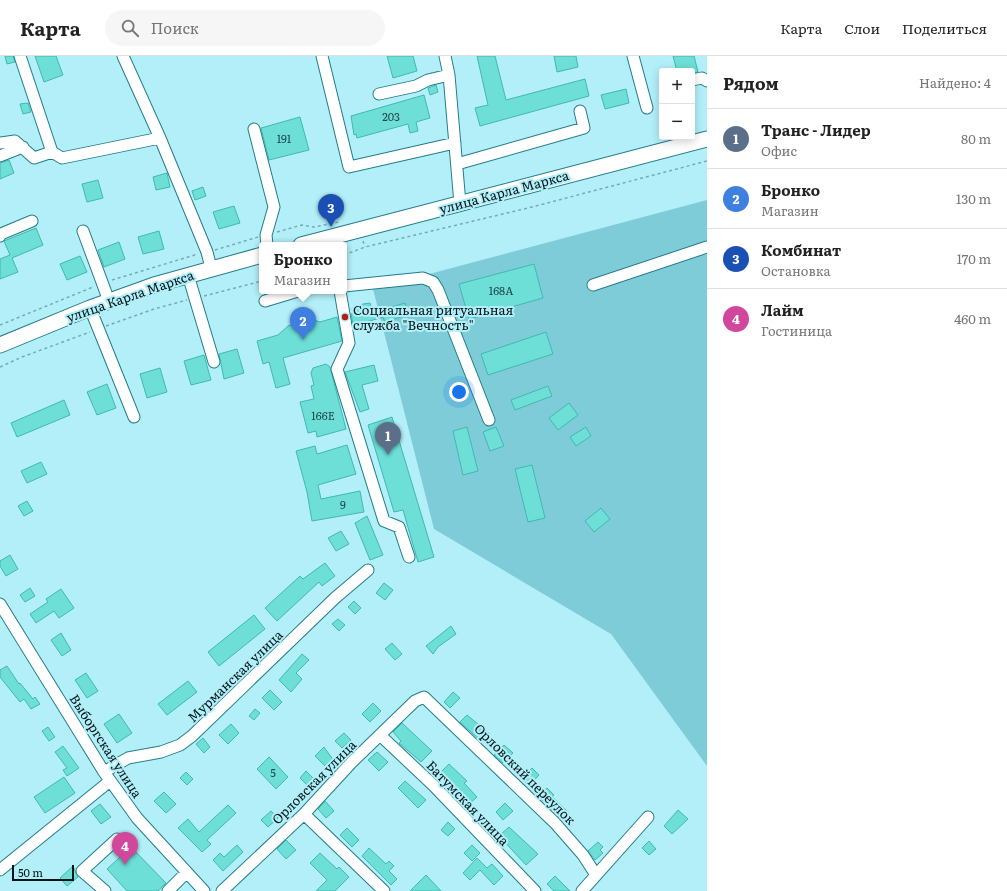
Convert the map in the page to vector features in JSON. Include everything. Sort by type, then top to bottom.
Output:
[{"type":"highway","name":"улица Карла Маркса","points":[[326,242],[361,229],[460,204],[671,143],[707,139]]},
{"type":"highway","name":"улица Карла Маркса","points":[[0,345],[109,301],[211,268],[259,256]]},
{"type":"street","points":[[20,56],[52,152],[62,158],[160,138]]},
{"type":"street","points":[[123,56],[160,138],[207,252],[211,268]]},
{"type":"street","points":[[322,56],[349,166],[455,143]]},
{"type":"street","points":[[445,56],[449,75],[460,204]]},
{"type":"street","points":[[633,56],[646,108]]},
{"type":"street","points":[[379,94],[416,86],[428,80],[449,75]]},
{"type":"street","points":[[695,79],[702,78],[707,82]]},
{"type":"street","points":[[457,164],[584,128],[580,110]]},
{"type":"street","points":[[254,129],[274,207],[267,240]]},
{"type":"street","points":[[0,144],[15,141],[34,158],[52,152]]},
{"type":"street","points":[[0,156],[23,147]]},
{"type":"street","points":[[0,236],[1,234],[32,221]]},
{"type":"street","points":[[83,231],[109,301]]},
{"type":"street","points":[[593,285],[707,247]]},
{"type":"street","points":[[188,275],[214,362]]},
{"type":"street","points":[[347,286],[422,278],[432,282],[438,290],[489,420]]},
{"type":"street","points":[[265,301],[288,294]]},
{"type":"street","points":[[341,294],[349,343],[337,369],[384,521],[399,527],[409,557]]},
{"type":"street","points":[[90,308],[134,417]]},
{"type":"street","name":"Мурманская улица","points":[[1,868],[128,758],[161,752],[180,745],[192,736],[336,598],[368,570]]},
{"type":"street","name":"Выборгская улица","points":[[0,604],[107,776],[138,818],[186,873],[204,891]]},
{"type":"street","name":"Орловская улица","points":[[222,891],[304,814],[351,763],[415,701],[420,698],[428,698]]},
{"type":"street","name":"Орловский переулок","points":[[428,698],[555,823],[583,855],[596,875]]},
{"type":"street","name":"Батумская улица","points":[[380,735],[432,785],[535,891]]},
{"type":"street","points":[[304,814],[384,891]]},
{"type":"street","points":[[582,891],[648,817]]},
{"type":"street","points":[[105,891],[82,871],[117,839]]},
{"type":"street","points":[[168,891],[186,873]]},
{"type":"path","points":[[347,254],[365,247],[532,207],[707,161]]},
{"type":"path","points":[[0,325],[102,283],[141,270],[207,252],[267,240],[302,225],[314,227],[344,222]]},
{"type":"path","points":[[361,229],[365,247]]},
{"type":"path","points":[[0,367],[22,357],[99,328],[154,309],[259,282]]},
{"type":"shaded area","points":[[707,200],[707,766],[611,634],[434,529],[373,289]]},
{"type":"building","points":[[5,56],[13,56],[15,62],[7,64]]},
{"type":"building","points":[[35,56],[56,56],[63,75],[44,82]]},
{"type":"building","points":[[387,56],[413,56],[417,71],[393,78]]},
{"type":"building","points":[[477,56],[495,56],[506,100],[585,79],[589,96],[480,126],[475,108],[488,105]]},
{"type":"building","points":[[554,56],[576,56],[578,67],[557,72]]},
{"type":"building","points":[[673,56],[694,56],[698,72],[695,72],[695,68],[676,68]]},
{"type":"building","points":[[436,85],[438,92],[430,95],[428,88]]},
{"type":"building","points":[[626,89],[629,103],[605,109],[601,95]]},
{"type":"building","points":[[424,95],[430,118],[416,122],[418,131],[410,133],[408,124],[357,138],[356,134],[354,135],[351,116]]},
{"type":"building","points":[[28,103],[31,112],[23,114],[20,104]]},
{"type":"building","points":[[300,117],[309,150],[269,160],[261,128]]},
{"type":"building","points":[[9,160],[14,173],[0,179],[0,163]]},
{"type":"building","points":[[167,173],[170,187],[156,190],[153,177]]},
{"type":"building","points":[[98,180],[103,198],[87,202],[82,184]]},
{"type":"building","points":[[203,187],[206,196],[195,200],[192,191]]},
{"type":"building","points":[[234,206],[240,223],[219,229],[213,212]]},
{"type":"building","points":[[36,228],[43,245],[12,258],[18,272],[0,279],[0,259],[10,255],[4,241]]},
{"type":"building","points":[[159,231],[164,249],[143,254],[138,237]]},
{"type":"building","points":[[119,242],[125,259],[104,267],[98,250]]},
{"type":"building","points":[[80,256],[87,272],[67,280],[60,264]]},
{"type":"building","points":[[534,264],[543,298],[469,319],[459,284]]},
{"type":"building","points":[[370,303],[373,313],[405,303],[408,315],[385,322],[383,317],[353,326],[351,314],[353,313],[352,308]]},
{"type":"building","points":[[337,317],[342,341],[283,358],[290,384],[276,388],[269,362],[263,364],[257,341],[278,335],[288,326],[296,323],[314,320],[320,322]]},
{"type":"building","points":[[546,332],[553,354],[488,375],[481,354]]},
{"type":"building","points":[[237,349],[244,373],[224,379],[219,354]]},
{"type":"building","points":[[204,355],[211,380],[191,385],[184,361]]},
{"type":"building","points":[[326,364],[330,367],[346,429],[317,437],[316,431],[308,433],[300,402],[314,399],[311,386],[314,385],[311,373],[313,368]]},
{"type":"building","points":[[374,365],[378,381],[362,385],[369,409],[360,412],[345,372]]},
{"type":"building","points":[[160,368],[167,392],[147,398],[140,374]]},
{"type":"building","points":[[107,384],[116,408],[97,415],[87,392]]},
{"type":"building","points":[[548,386],[552,396],[515,410],[511,400]]},
{"type":"building","points":[[64,400],[70,415],[17,437],[11,423]]},
{"type":"building","points":[[569,403],[578,415],[558,430],[549,418]]},
{"type":"building","points":[[392,417],[434,557],[418,562],[403,510],[394,512],[368,425]]},
{"type":"building","points":[[467,427],[478,471],[463,475],[453,431]]},
{"type":"building","points":[[496,427],[504,446],[490,451],[483,432]]},
{"type":"building","points":[[586,427],[591,436],[576,446],[570,437]]},
{"type":"building","points":[[347,445],[356,474],[318,485],[321,499],[360,491],[364,512],[312,521],[307,492],[296,451],[315,446],[317,454]]},
{"type":"building","points":[[41,462],[47,474],[27,483],[21,471]]},
{"type":"building","points":[[532,465],[545,518],[528,522],[515,469]]},
{"type":"building","points":[[27,501],[33,511],[24,516],[18,506]]},
{"type":"building","points":[[601,508],[610,519],[594,532],[585,521]]},
{"type":"building","points":[[367,516],[383,555],[370,560],[355,523]]},
{"type":"building","points":[[341,531],[349,544],[336,551],[328,538]]},
{"type":"building","points":[[10,555],[18,569],[6,576],[0,566],[0,561]]},
{"type":"building","points":[[325,563],[335,576],[322,586],[319,582],[277,621],[265,608],[300,576],[303,579]]},
{"type":"building","points":[[384,583],[393,590],[385,600],[376,593]]},
{"type":"building","points":[[30,588],[35,596],[25,602],[20,595]]},
{"type":"building","points":[[61,589],[74,608],[59,618],[54,611],[36,623],[30,614],[48,602],[46,599]]},
{"type":"building","points":[[354,601],[361,608],[355,614],[348,607]]},
{"type":"building","points":[[254,615],[265,629],[219,666],[208,652]]},
{"type":"building","points":[[338,619],[345,625],[339,631],[332,624]]},
{"type":"building","points":[[451,626],[456,634],[438,647],[433,654],[426,646]]},
{"type":"building","points":[[61,633],[71,650],[62,656],[51,640]]},
{"type":"building","points":[[392,643],[402,654],[395,660],[385,649]]},
{"type":"building","points":[[302,654],[309,660],[296,673],[302,679],[291,692],[279,680]]},
{"type":"building","points":[[7,666],[19,684],[20,683],[33,699],[35,697],[40,704],[31,709],[24,699],[20,702],[0,677],[0,670]]},
{"type":"building","points":[[86,673],[98,691],[87,698],[75,680]]},
{"type":"building","points":[[188,681],[197,692],[167,715],[158,704]]},
{"type":"building","points":[[270,690],[282,702],[274,710],[262,698]]},
{"type":"building","points":[[453,692],[460,698],[450,708],[444,702]]},
{"type":"building","points":[[373,703],[381,711],[370,722],[362,714]]},
{"type":"building","points":[[255,709],[260,713],[254,720],[249,716]]},
{"type":"building","points":[[119,714],[132,733],[117,743],[104,724]]},
{"type":"building","points":[[467,715],[490,734],[482,742],[460,722]]},
{"type":"building","points":[[402,723],[432,751],[421,762],[399,743],[401,741],[393,732]]},
{"type":"building","points":[[231,724],[239,733],[228,744],[219,735]]},
{"type":"building","points":[[48,727],[55,737],[49,741],[42,731]]},
{"type":"building","points":[[344,733],[351,740],[342,748],[335,741]]},
{"type":"building","points":[[203,738],[210,747],[204,753],[196,744]]},
{"type":"building","points":[[504,745],[513,753],[503,763],[494,755]]},
{"type":"building","points":[[63,746],[79,768],[67,776],[63,770],[67,768],[55,752]]},
{"type":"building","points":[[324,747],[334,761],[327,768],[315,756]]},
{"type":"building","points":[[377,752],[388,762],[379,771],[368,760]]},
{"type":"building","points":[[269,757],[288,777],[276,789],[257,769]]},
{"type":"building","points":[[449,764],[467,781],[464,783],[477,797],[470,803],[440,773]]},
{"type":"building","points":[[532,768],[539,775],[529,786],[522,779]]},
{"type":"building","points":[[306,771],[318,783],[311,789],[300,778]]},
{"type":"building","points":[[186,772],[193,779],[187,785],[180,778]]},
{"type":"building","points":[[64,777],[75,793],[45,813],[34,797]]},
{"type":"building","points":[[405,781],[426,800],[418,808],[398,788]]},
{"type":"building","points":[[547,788],[554,795],[552,796],[569,813],[561,820],[538,796]]},
{"type":"building","points":[[164,792],[176,804],[166,813],[154,801]]},
{"type":"building","points":[[325,801],[334,811],[326,818],[318,809]]},
{"type":"building","points":[[505,803],[513,811],[503,820],[496,812]]},
{"type":"building","points":[[100,804],[111,817],[101,824],[91,811]]},
{"type":"building","points":[[228,805],[236,813],[207,840],[211,844],[202,852],[178,828],[188,819],[199,832]]},
{"type":"building","points":[[678,810],[688,819],[672,834],[664,826]]},
{"type":"building","points":[[271,811],[278,818],[268,827],[261,820]]},
{"type":"building","points":[[448,822],[455,829],[448,836],[441,830]]},
{"type":"building","points":[[509,827],[538,854],[526,865],[499,836]]},
{"type":"building","points":[[347,828],[359,840],[352,847],[340,835]]},
{"type":"building","points":[[286,840],[296,850],[286,859],[277,849]]},
{"type":"building","points":[[649,841],[656,849],[649,855],[642,848]]},
{"type":"building","points":[[598,842],[603,847],[600,850],[603,853],[595,860],[588,851]]},
{"type":"building","points":[[237,845],[243,852],[223,871],[213,860],[220,853],[224,857]]},
{"type":"building","points":[[472,845],[480,853],[472,861],[464,853]]},
{"type":"building","points":[[131,847],[166,883],[158,891],[127,891],[107,869]]},
{"type":"building","points":[[369,848],[386,864],[389,861],[394,866],[389,871],[397,879],[391,885],[362,856]]},
{"type":"building","points":[[320,853],[337,869],[339,867],[349,877],[335,891],[316,891],[327,880],[310,863]]},
{"type":"building","points":[[477,858],[487,868],[492,864],[503,876],[494,885],[480,870],[470,880],[463,873]]},
{"type":"building","points":[[73,866],[78,877],[67,886],[60,878]]},
{"type":"building","points":[[426,875],[441,891],[410,891]]},
{"type":"building","points":[[555,876],[570,891],[554,891],[547,884]]},
{"type":"place","name":"Комбинат","points":[[331,227]]},
{"type":"place","name":"Социальная ритуальная служба \"Вечность\"","points":[[345,317]]},
{"type":"place","name":"Бронко","points":[[303,340]]},
{"type":"place","name":"Транс - Лидер","points":[[388,455]]},
{"type":"place","name":"Лайм","points":[[125,865]]}]
